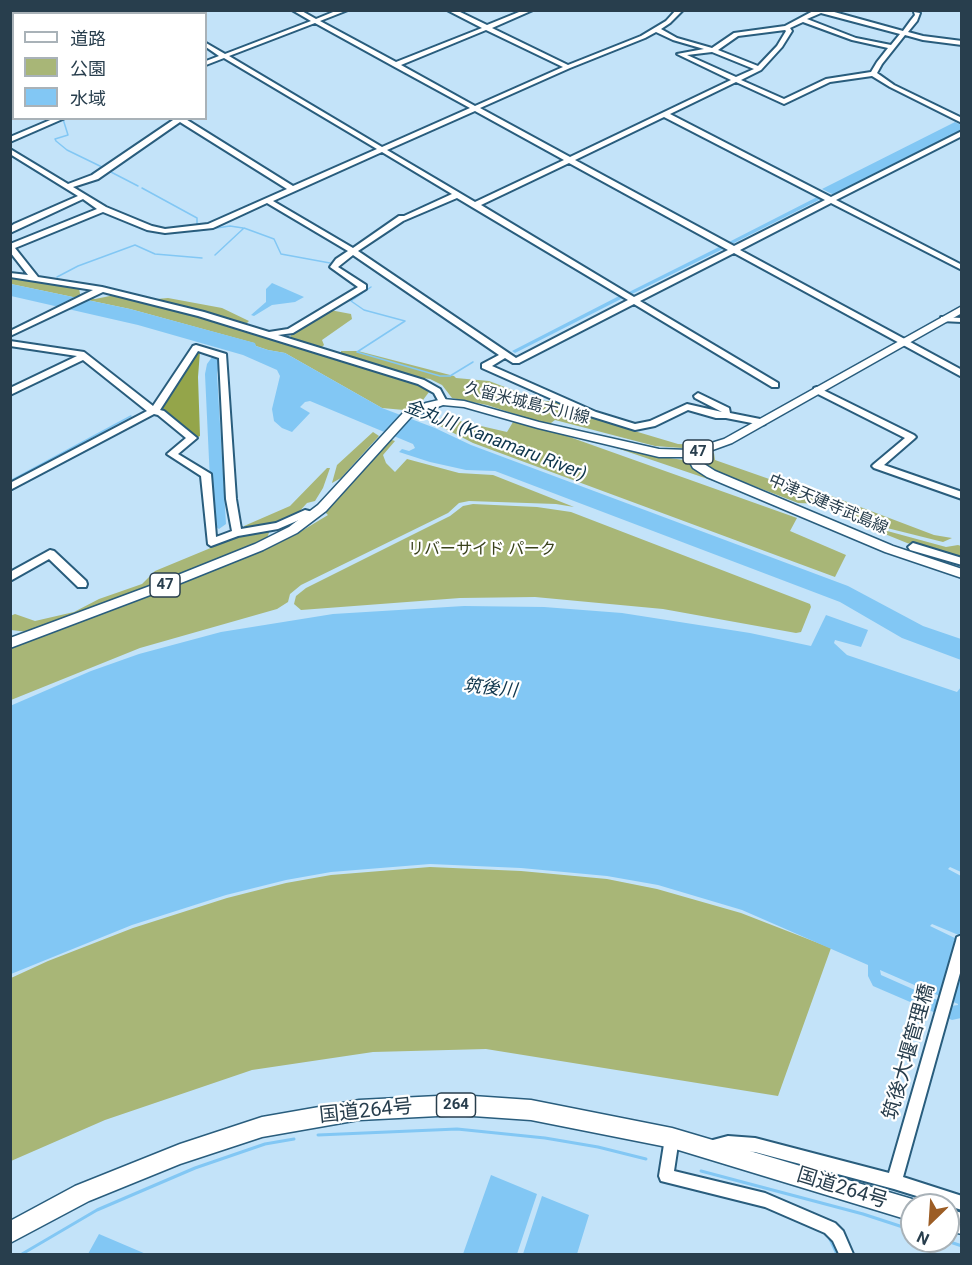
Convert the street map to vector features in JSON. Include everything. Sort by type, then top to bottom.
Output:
[{"type":"highway","name":"国道264号","points":[[10,1233],[82,1194],[180,1154],[262,1127],[358,1110],[458,1105],[531,1110],[672,1138],[900,1206]]},
{"type":"main road","name":"久留米城島大川線","points":[[11,642],[259,547],[293,530],[314,515],[407,415],[430,405],[443,402],[464,404],[538,425],[659,453],[690,454],[728,441],[962,309]]},
{"type":"main road","name":"中津天建寺武島線","points":[[690,454],[697,465],[711,474],[890,549],[962,574]]},
{"type":"street","points":[[295,10],[962,374]]},
{"type":"street","points":[[207,63],[345,10]]},
{"type":"street","points":[[450,10],[568,68]]},
{"type":"street","points":[[395,65],[530,10]]},
{"type":"street","points":[[10,152],[103,209],[156,230],[210,226],[612,50],[656,29],[680,10]]},
{"type":"street","points":[[912,12],[924,10]]},
{"type":"street","points":[[962,43],[904,34],[819,11],[786,28],[736,34],[713,50],[680,54],[784,102],[828,80],[873,74],[962,121]]},
{"type":"street","points":[[873,74],[918,15],[912,12]]},
{"type":"street","points":[[801,19],[854,39],[892,47]]},
{"type":"street","points":[[475,205],[759,69],[779,47],[789,31],[786,28]]},
{"type":"street","points":[[656,29],[675,39],[713,50],[759,69]]},
{"type":"street","points":[[207,46],[775,385]]},
{"type":"street","points":[[664,114],[962,268]]},
{"type":"street","points":[[10,140],[57,120]]},
{"type":"street","points":[[66,188],[95,177],[178,120]]},
{"type":"street","points":[[181,120],[294,190]]},
{"type":"street","points":[[269,201],[353,251],[516,361],[962,133]]},
{"type":"street","points":[[266,334],[290,331],[363,287],[334,267],[353,251],[402,218],[457,195]]},
{"type":"street","points":[[13,227],[82,197]]},
{"type":"street","points":[[36,278],[28,271],[11,247],[103,209]]},
{"type":"street","points":[[10,274],[102,290],[201,314],[421,382],[437,391],[443,402]]},
{"type":"street","points":[[10,334],[102,290]]},
{"type":"street","points":[[944,320],[962,321]]},
{"type":"street","points":[[10,342],[81,354],[153,411],[161,413],[192,438],[172,454],[206,474],[211,542],[237,533],[278,526],[305,513],[314,515]]},
{"type":"street","points":[[10,487],[153,411],[196,348],[224,356],[231,498],[237,533]]},
{"type":"street","points":[[505,355],[485,366],[593,414],[623,424],[644,426],[687,407],[716,415],[762,422]]},
{"type":"street","points":[[10,392],[84,356]]},
{"type":"street","points":[[817,390],[911,436],[877,466],[962,496]]},
{"type":"street","points":[[698,396],[726,410],[726,415]]},
{"type":"street","points":[[913,547],[962,562]]},
{"type":"street","points":[[10,577],[50,554],[82,584]]},
{"type":"street","name":"筑後大堰管理橋","points":[[895,1177],[962,941]]},
{"type":"street","points":[[672,1138],[666,1176],[765,1200],[830,1228],[838,1236],[846,1254]]},
{"type":"street","points":[[708,1149],[728,1143],[756,1145],[895,1177],[962,1203]]},
{"type":"green space","points":[[10,278],[79,288],[80,294],[95,299],[115,295],[198,315],[416,384],[429,392],[423,400],[404,410],[382,408],[285,353],[130,309],[11,284]]},
{"type":"green space","points":[[168,298],[222,308],[249,321],[246,324],[157,299]]},
{"type":"green space","points":[[330,310],[351,314],[352,319],[322,340],[324,345],[321,348],[290,338],[291,335]]},
{"type":"green space","points":[[200,351],[198,377],[200,436],[196,438],[161,408],[194,353]]},
{"type":"green space","points":[[341,351],[358,351],[456,378],[489,381],[539,400],[562,403],[621,427],[678,444],[698,445],[682,448],[655,446],[555,420],[551,423],[539,422],[487,405],[452,398],[442,385],[430,379],[341,355]]},
{"type":"green space","points":[[442,417],[507,432],[513,422],[564,435],[797,518],[790,531],[846,555],[835,577],[473,443],[436,424]]},
{"type":"green space","points":[[373,432],[379,436],[341,478],[332,483],[337,465]]},
{"type":"green space","points":[[389,439],[395,441],[383,455],[386,463],[395,472],[407,459],[459,473],[493,475],[574,507],[556,504],[469,501],[459,503],[448,513],[301,585],[290,594],[288,602],[277,609],[140,648],[11,700],[11,647],[166,589],[295,535],[328,515],[325,512]]},
{"type":"green space","points":[[599,442],[647,455],[684,460],[698,471],[752,494]]},
{"type":"green space","points":[[714,453],[715,460],[792,487],[797,483],[934,535],[952,538],[943,542],[887,528],[823,504],[798,503],[710,469],[705,464],[704,458]]},
{"type":"green space","points":[[327,468],[330,468],[323,488],[315,501],[307,503],[297,514],[278,523],[244,529],[244,526],[290,506]]},
{"type":"green space","name":"リバーサイド パーク","points":[[473,504],[537,507],[571,512],[810,604],[811,607],[801,632],[796,633],[663,609],[535,597],[460,598],[301,610],[294,604],[296,596],[306,588],[450,516],[463,506]]},
{"type":"green space","points":[[858,523],[946,547],[961,546],[961,560],[907,543]]},
{"type":"green space","points":[[270,530],[267,538],[257,544],[150,586],[28,632],[11,630],[10,616],[15,614],[35,621],[74,612],[99,599],[142,584],[155,571],[231,537]]},
{"type":"green space","points":[[430,867],[521,871],[607,879],[657,889],[741,913],[831,948],[778,1096],[486,1049],[373,1052],[252,1070],[105,1120],[11,1161],[11,978],[133,928],[227,898],[286,883],[331,875]]},
{"type":"water","points":[[955,122],[961,125],[961,130],[834,195],[822,189]]},
{"type":"water","points":[[272,283],[304,297],[295,302],[272,305],[254,316],[251,315],[266,302],[266,289]]},
{"type":"water","points":[[11,284],[130,309],[285,353],[382,408],[435,428],[471,445],[848,586],[923,626],[961,639],[961,660],[902,638],[840,602],[495,471],[466,470],[399,452],[402,449],[409,451],[415,448],[413,444],[310,401],[300,407],[310,413],[292,432],[282,428],[274,421],[272,409],[280,376],[277,370],[243,355],[138,325],[11,296]]},
{"type":"water","name":"筑後川","points":[[464,606],[544,607],[622,613],[750,633],[811,646],[826,615],[868,630],[861,647],[835,640],[834,643],[847,655],[957,692],[961,687],[961,872],[950,867],[948,869],[961,876],[961,936],[932,924],[930,926],[961,941],[961,1018],[952,1020],[873,986],[868,976],[868,965],[742,910],[658,885],[607,876],[521,868],[430,864],[331,872],[286,880],[226,895],[132,925],[11,974],[10,706],[91,671],[139,654],[221,632],[333,614]],"holes":[[[880,970],[958,1004],[951,1006],[881,975]]]},
{"type":"water","points":[[491,1175],[537,1194],[517,1254],[463,1254]]},
{"type":"water","points":[[542,1196],[589,1215],[577,1254],[523,1254]]},
{"type":"water","points":[[99,1234],[146,1254],[88,1254]]},
{"type":"waterway","points":[[63,120],[68,135],[55,139],[56,141],[67,150],[104,168]]},
{"type":"waterway","points":[[109,171],[138,186]]},
{"type":"waterway","points":[[142,188],[197,218],[197,226]]},
{"type":"waterway","points":[[730,243],[821,197]]},
{"type":"waterway","points":[[196,231],[230,226],[243,228]]},
{"type":"waterway","points":[[215,255],[244,228],[274,239],[281,254],[330,263]]},
{"type":"waterway","points":[[57,277],[78,266],[135,245],[155,254],[202,258]]},
{"type":"waterway","points":[[628,294],[721,248]]},
{"type":"waterway","points":[[371,287],[351,301],[364,310],[405,321],[357,352],[440,376],[450,376],[473,362]]},
{"type":"waterway","points":[[515,351],[621,297]]},
{"type":"waterway","points":[[170,381],[190,349]]},
{"type":"waterway","points":[[219,356],[213,364],[211,374],[219,524]]},
{"type":"waterway","points":[[10,481],[131,416]]},
{"type":"waterway","points":[[318,1135],[457,1129],[545,1138],[598,1147],[646,1159]]},
{"type":"waterway","points":[[22,1254],[97,1210],[195,1168],[265,1144],[294,1139]]},
{"type":"waterway","points":[[701,1171],[900,1226]]},
{"type":"waterway","points":[[829,1237],[837,1254]]},
{"type":"water label","name":"金丸川 (Kanamaru River)","points":[[495,441]]}]
